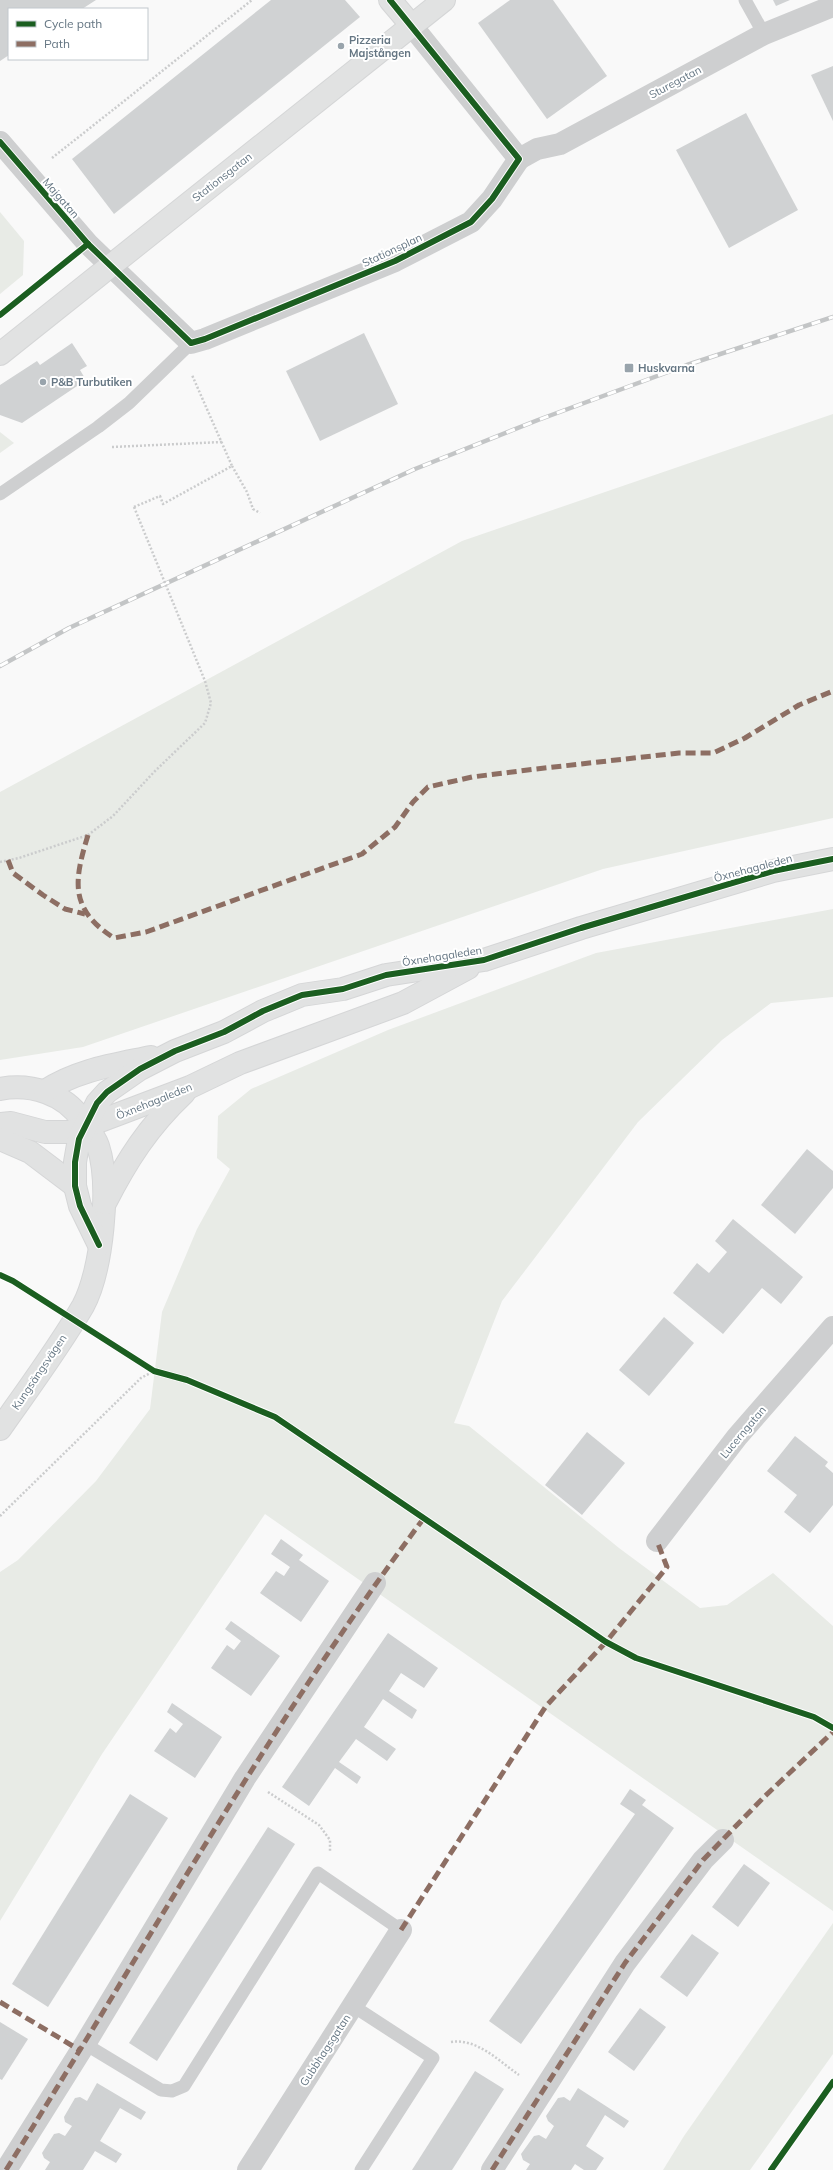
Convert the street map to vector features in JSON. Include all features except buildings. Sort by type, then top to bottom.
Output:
[{"type":"street","points":[[390,0],[519,159]]},
{"type":"street","name":"Stationsgatan","points":[[0,354],[444,0]]},
{"type":"street","name":"Sturegatan","points":[[519,159],[537,149],[560,144],[764,34],[833,6]]},
{"type":"street","name":"Majgatan","points":[[0,142],[88,244],[110,266]]},
{"type":"street","name":"Stationsplan","points":[[191,343],[239,326],[395,261],[471,222],[492,199],[519,159]]},
{"type":"street","points":[[110,266],[191,343]]},
{"type":"street","name":"Öxnehagaleden","points":[[86,1126],[97,1103],[106,1092],[140,1069],[175,1052],[224,1032],[263,1011],[302,995],[342,989],[386,975],[484,960],[581,928],[774,871],[833,859]]},
{"type":"street","name":"Öxnehagaleden","points":[[0,1124],[10,1123],[45,1132],[71,1132],[190,1087],[240,1063],[403,1003],[484,960]]},
{"type":"street","name":"Öxnehagaleden","points":[[44,1091],[60,1081],[85,1071],[175,1052]]},
{"type":"street","points":[[0,1089],[8,1087],[44,1091],[67,1103],[86,1126],[76,1155],[75,1186],[80,1206],[99,1245]]},
{"type":"street","name":"Kungsängsvägen","points":[[104,1206],[126,1162],[147,1133],[190,1087]]},
{"type":"street","name":"Kungsängsvägen","points":[[0,1430],[83,1305],[96,1268],[104,1206],[103,1172],[98,1146],[86,1126]]},
{"type":"street","points":[[0,1139],[30,1152],[75,1186]]},
{"type":"street","name":"Lucerngatan","points":[[657,1541],[737,1437],[833,1327]]},
{"type":"street","points":[[6,2170],[85,2044],[245,1778],[375,1583]]},
{"type":"street","points":[[492,2170],[625,1963],[703,1860],[723,1840]]},
{"type":"street","name":"Gubbhagsgatan","points":[[248,2170],[401,1930]]},
{"type":"lane","points":[[744,0],[764,34]]},
{"type":"lane","points":[[0,494],[98,427],[129,403],[191,343]]},
{"type":"lane","points":[[85,2044],[162,2090],[172,2091],[184,2086],[318,1873],[401,1930]]},
{"type":"lane","points":[[353,2006],[433,2058],[361,2170]]},
{"type":"path","points":[[29,176],[252,0]]},
{"type":"path","points":[[191,343],[191,375],[232,466],[247,492],[253,508],[260,513]]},
{"type":"path","points":[[105,448],[222,442]]},
{"type":"path","points":[[0,862],[19,858],[88,835],[113,816],[155,771],[205,723],[211,703],[205,681],[134,507],[160,496],[163,504],[232,466]]},
{"type":"path","points":[[0,1516],[141,1378],[154,1372]]},
{"type":"path","points":[[245,1778],[319,1825],[330,1840],[330,1854],[318,1873]]},
{"type":"path","points":[[433,2058],[438,2050],[447,2043],[461,2040],[468,2042],[475,2045],[543,2091]]},
{"type":"shaded area","points":[[0,212],[24,241],[23,275],[0,294]]},
{"type":"shaded area","points":[[833,414],[833,818],[603,869],[83,1047],[0,1060],[0,792],[462,541]]},
{"type":"shaded area","points":[[0,432],[14,443],[0,453]]},
{"type":"shaded area","points":[[833,909],[833,997],[771,1003],[722,1040],[638,1122],[502,1301],[454,1423],[469,1426],[619,1548],[700,1608],[727,1605],[773,1573],[833,1626],[833,1911],[265,1514],[102,1754],[0,1921],[0,1572],[18,1560],[96,1481],[150,1409],[162,1312],[197,1229],[230,1169],[217,1158],[218,1116],[251,1089],[388,1030],[596,953]]},
{"type":"shaded area","points":[[833,1923],[833,2054],[750,2170],[663,2170],[684,2136]]},
{"type":"railway","points":[[0,666],[69,628],[415,469],[538,420],[687,365],[833,317]]},
{"type":"marked path","points":[[88,835],[83,851],[78,880],[82,905],[99,927],[114,938],[146,932],[362,854],[395,827],[413,802],[428,787],[472,777],[536,769],[679,753],[713,753],[745,738],[799,705],[833,691]]},
{"type":"marked path","points":[[8,860],[13,873],[43,895],[65,909],[85,914]]},
{"type":"marked path","points":[[6,2170],[208,1840],[260,1758],[367,1596],[424,1518]]},
{"type":"marked path","points":[[401,1930],[546,1706],[606,1642],[667,1567],[657,1541]]},
{"type":"marked path","points":[[492,2170],[625,1963],[703,1860],[765,1796],[833,1732]]},
{"type":"marked path","points":[[0,2002],[81,2051]]},
{"type":"cycle path","points":[[0,142],[88,244],[191,343],[205,339],[395,261],[471,222],[492,199],[519,159],[390,0]]},
{"type":"cycle path","points":[[0,315],[88,244]]},
{"type":"cycle path","points":[[99,1245],[80,1206],[75,1186],[75,1162],[79,1139],[97,1103],[107,1092],[140,1069],[175,1051],[224,1032],[263,1011],[302,995],[343,989],[386,975],[484,960],[581,928],[773,871],[833,859]]},
{"type":"cycle path","points":[[0,1275],[13,1281],[154,1371],[187,1380],[275,1417],[606,1642],[636,1658],[814,1717],[833,1728]]},
{"type":"cycle path","points":[[771,2170],[833,2082]]},
{"type":"place","name":"Pizzeria Majstången","points":[[341,46]]},
{"type":"place","name":"Huskvarna","points":[[629,368]]},
{"type":"place","name":"P&B Turbutiken","points":[[43,382]]}]
